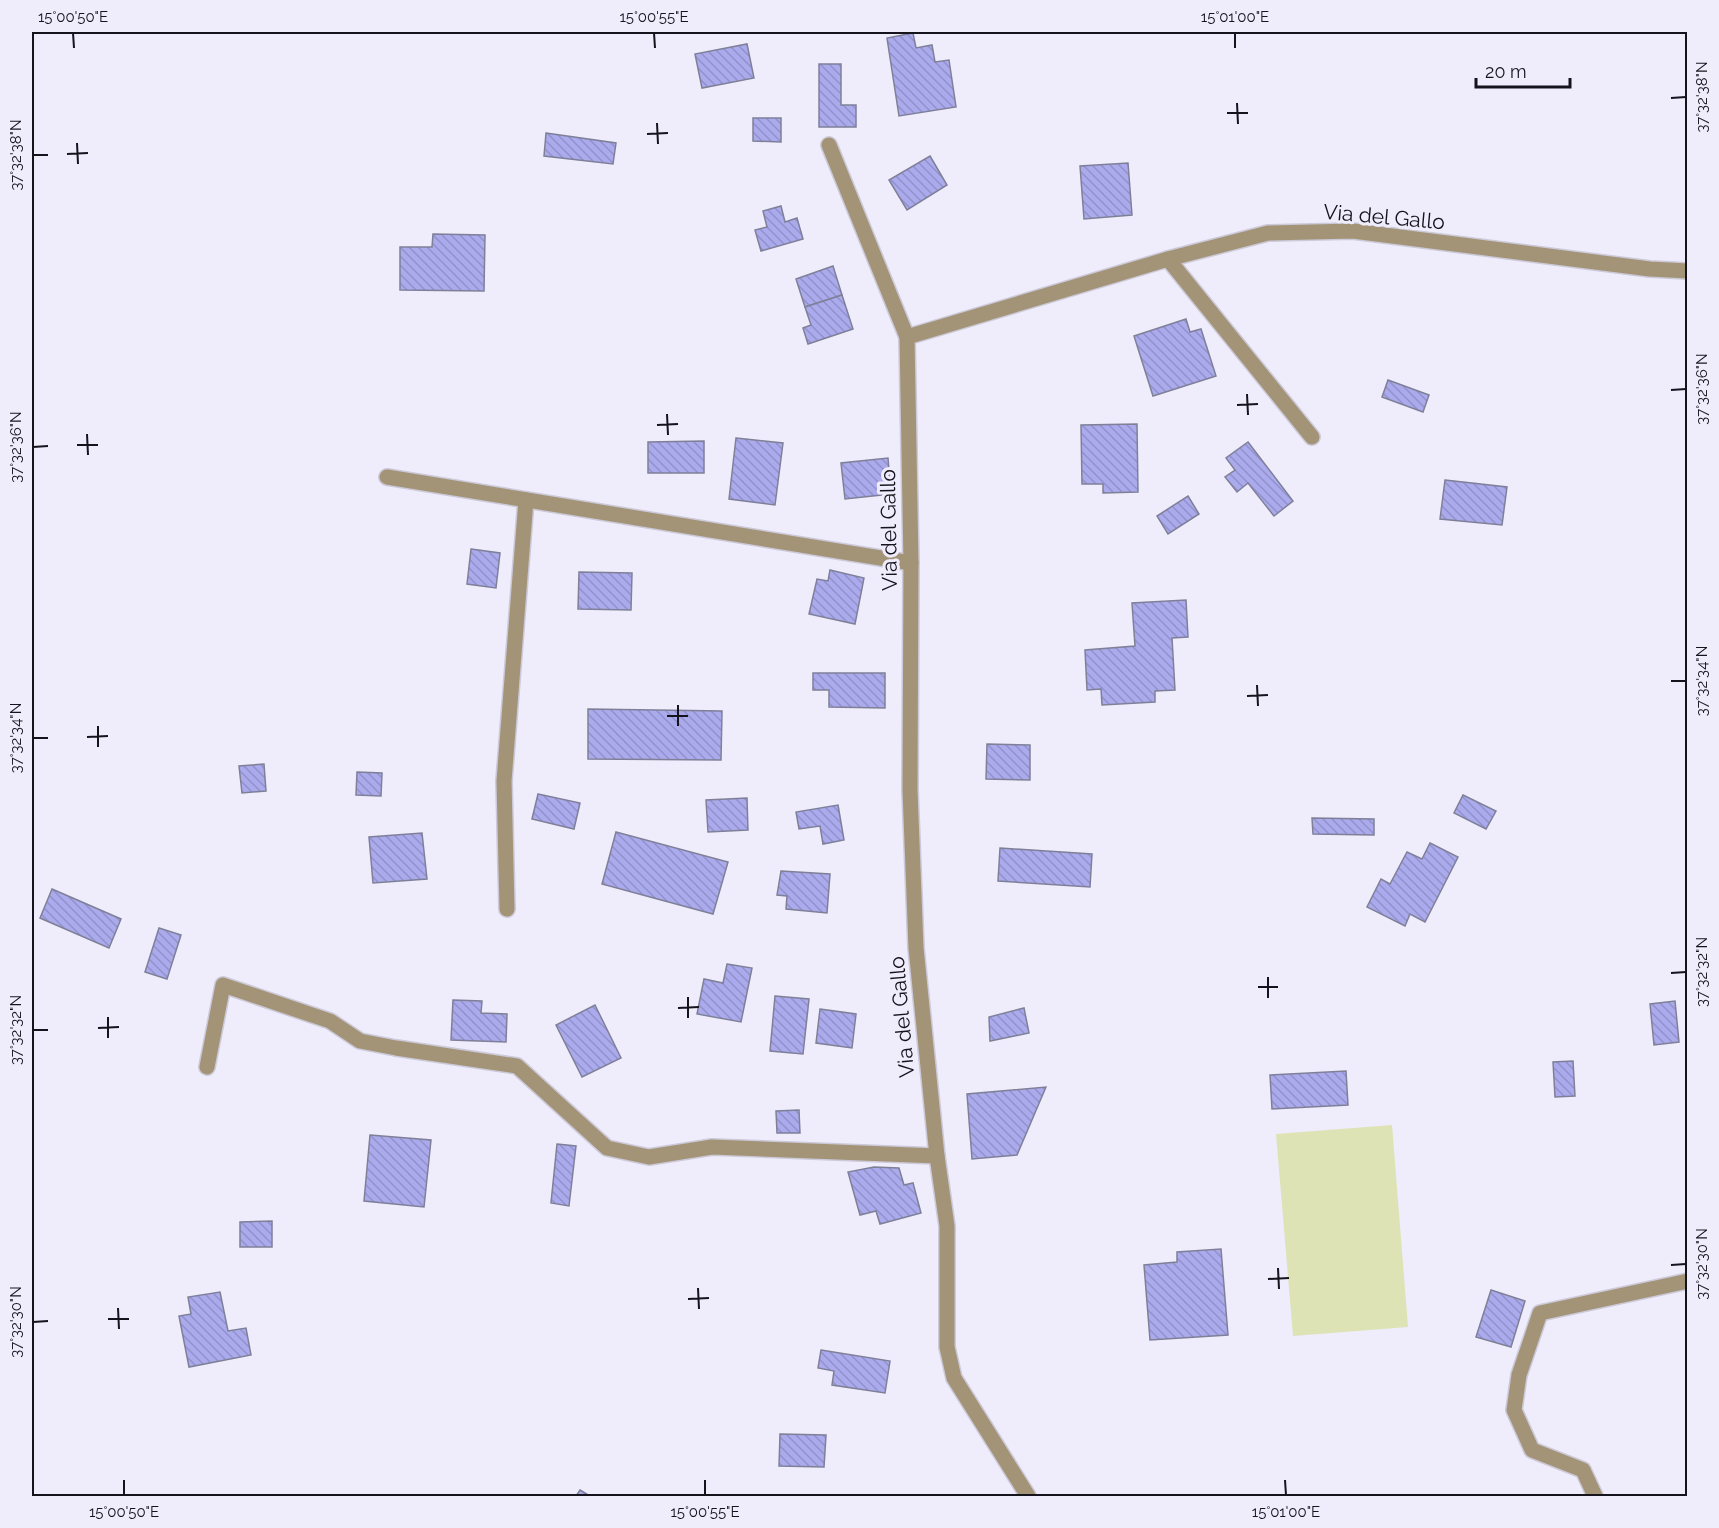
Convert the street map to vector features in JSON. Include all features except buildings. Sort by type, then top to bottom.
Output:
[{"type":"street","points":[[829,145],[907,337]]},
{"type":"street","name":"Via del Gallo","points":[[1028,1497],[954,1378],[947,1347],[947,1226],[937,1156],[915,926],[910,790],[911,563],[907,337],[1168,259],[1268,233],[1353,231],[1650,269],[1688,271]]},
{"type":"street","points":[[1168,259],[1312,437]]},
{"type":"street","points":[[387,477],[911,563]]},
{"type":"street","points":[[507,909],[504,781],[526,500]]},
{"type":"street","points":[[207,1067],[223,985],[330,1021],[360,1041],[517,1066],[607,1148],[649,1157],[712,1147],[937,1156]]},
{"type":"street","points":[[1595,1497],[1583,1470],[1532,1450],[1514,1410],[1519,1375],[1540,1313],[1688,1281]]},
{"type":"green space","points":[[1392,1125],[1408,1327],[1293,1336],[1276,1134]]}]
